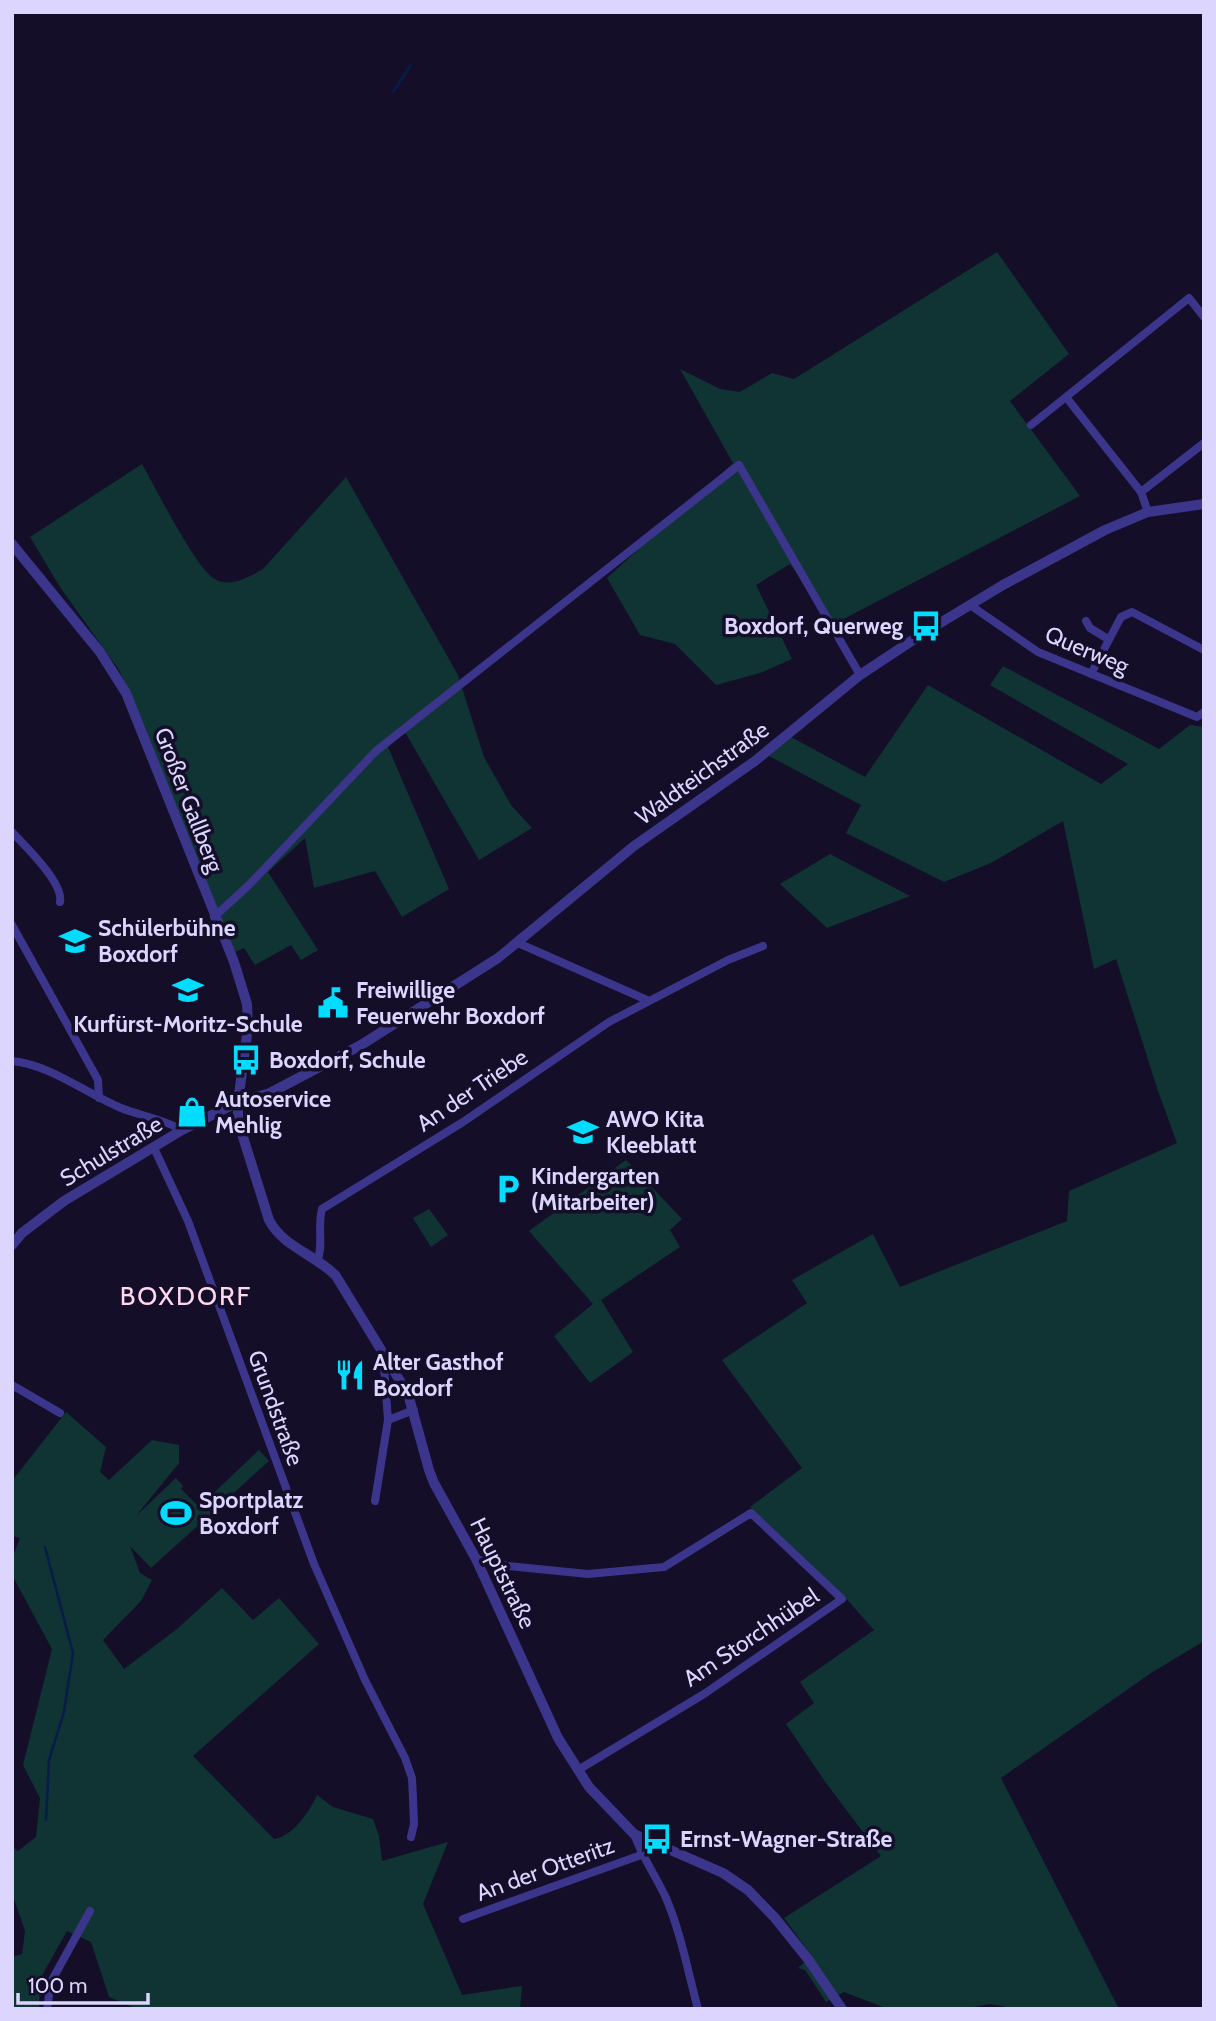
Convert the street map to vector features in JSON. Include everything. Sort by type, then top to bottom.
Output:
[{"type":"street","points":[[1031,425],[1189,298],[1204,317]]},
{"type":"street","points":[[1066,397],[1141,492],[1147,512]]},
{"type":"street","points":[[1141,492],[1204,443]]},
{"type":"street","points":[[214,917],[249,886],[376,751],[739,465],[860,675]]},
{"type":"street","name":"Waldteichstraße","points":[[238,1102],[270,1093],[361,1045],[498,958],[634,846],[755,761],[860,675],[895,651],[970,605],[1105,530],[1147,512],[1204,503]]},
{"type":"street","name":"Großer Gallberg","points":[[12,544],[100,652],[125,693],[234,962],[247,1004],[248,1042],[238,1102]]},
{"type":"street","name":"Querweg","points":[[970,605],[1038,652],[1200,715]]},
{"type":"street","points":[[1091,674],[1121,617],[1132,611],[1204,650]]},
{"type":"street","points":[[1086,621],[1090,628],[1108,639]]},
{"type":"street","points":[[12,832],[42,863],[59,891],[60,902]]},
{"type":"street","points":[[12,925],[98,1080],[99,1098]]},
{"type":"street","points":[[518,943],[644,1002]]},
{"type":"street","name":"An der Triebe","points":[[317,1261],[320,1254],[318,1223],[322,1209],[463,1122],[608,1022],[728,960],[763,946]]},
{"type":"street","points":[[12,1061],[36,1066],[99,1098],[141,1115],[162,1120],[182,1130]]},
{"type":"street","name":"Schulstraße","points":[[12,1245],[22,1233],[64,1201],[182,1130],[238,1102]]},
{"type":"street","name":"Hauptstraße","points":[[238,1102],[238,1121],[275,1232],[336,1276],[408,1394],[429,1470],[476,1559],[558,1738],[578,1770],[602,1803],[634,1835],[723,1872],[748,1890],[775,1918],[842,2009]]},
{"type":"street","name":"Grundstraße","points":[[154,1148],[188,1221],[314,1564],[366,1680],[405,1758],[412,1788],[414,1824],[411,1837]]},
{"type":"street","points":[[375,1501],[388,1420],[383,1352]]},
{"type":"street","points":[[12,1385],[60,1413]]},
{"type":"street","points":[[388,1420],[414,1410]]},
{"type":"street","name":"Am Storchhübel","points":[[476,1559],[509,1566],[588,1574],[664,1567],[751,1513],[842,1598],[704,1694],[578,1770]]},
{"type":"street","points":[[634,1835],[641,1855],[665,1896],[676,1926],[698,2009]]},
{"type":"street","name":"An der Otteritz","points":[[463,1919],[641,1855]]},
{"type":"street","points":[[47,2009],[51,1982],[90,1911]]},
{"type":"green space","points":[[997,252],[1069,354],[1010,401],[1080,496],[834,624],[790,564],[756,585],[792,659],[760,673],[716,685],[675,644],[640,635],[607,578],[733,463],[680,369],[720,389],[740,392],[772,373],[794,379]]},
{"type":"green space","points":[[142,464],[205,571],[213,578],[226,582],[239,581],[263,569],[346,477],[458,675],[484,757],[511,805],[532,828],[479,860],[405,732],[388,747],[449,889],[402,917],[375,871],[314,888],[305,838],[268,872],[318,950],[301,960],[291,945],[255,965],[244,948],[235,952],[219,918],[261,878],[216,910],[145,727],[119,670],[60,587],[30,537]]},
{"type":"green space","points":[[1003,666],[1159,749],[1190,725],[1204,727],[1204,1641],[1151,1673],[1001,1778],[1119,2009],[1018,2009],[990,2004],[963,2009],[888,2009],[844,1992],[826,2002],[805,1970],[798,1968],[812,1956],[784,1918],[881,1856],[786,1724],[814,1703],[800,1682],[874,1630],[843,1595],[750,1507],[802,1468],[722,1360],[807,1303],[792,1280],[873,1234],[900,1287],[1067,1221],[1069,1191],[1177,1143],[1116,959],[1094,969],[1063,821],[991,863],[944,882],[846,833],[861,805],[769,756],[791,737],[865,777],[928,685],[1101,784],[1128,764],[990,685]]},
{"type":"green space","points":[[830,854],[910,896],[827,928],[780,884]]},
{"type":"green space","points":[[626,1160],[682,1219],[670,1230],[680,1247],[601,1300],[633,1352],[590,1383],[554,1336],[593,1304],[529,1231]]},
{"type":"green space","points":[[429,1209],[448,1235],[431,1247],[413,1218]]},
{"type":"green space","points":[[66,1412],[106,1447],[100,1472],[109,1480],[152,1440],[179,1445],[179,1463],[136,1516],[176,1478],[183,1486],[181,1489],[199,1507],[259,1450],[269,1461],[151,1568],[130,1546],[140,1573],[152,1580],[141,1601],[103,1640],[124,1669],[177,1629],[222,1588],[253,1620],[279,1598],[319,1644],[193,1756],[274,1839],[294,1828],[317,1795],[333,1807],[373,1819],[379,1836],[382,1861],[448,1842],[423,1904],[462,1995],[522,1986],[520,2009],[137,2009],[109,1997],[91,1942],[67,1931],[40,1979],[39,2009],[12,2009],[12,1957],[22,1954],[25,1931],[12,1893],[12,1847],[18,1851],[36,1837],[40,1798],[23,1765],[52,1649],[12,1575],[12,1559],[20,1538],[12,1536],[12,1481]]},
{"type":"waterway","points":[[393,92],[411,65]]},
{"type":"waterway","points":[[45,1547],[73,1653],[64,1712],[49,1760],[46,1820]]},
{"type":"place","name":"Boxdorf, Querweg","points":[[926,626]]},
{"type":"place","name":"Schülerbühne Boxdorf","points":[[75,941]]},
{"type":"place","name":"Kurfürst-Moritz-Schule","points":[[188,990]]},
{"type":"place","name":"Freiwillige Feuerwehr Boxdorf","points":[[333,1003]]},
{"type":"place","name":"Boxdorf, Schule","points":[[246,1060]]},
{"type":"place","name":"Autoservice Mehlig","points":[[192,1112]]},
{"type":"place","name":"AWO Kita Kleeblatt","points":[[583,1132]]},
{"type":"place","name":"Kindergarten (Mitarbeiter)","points":[[508,1189]]},
{"type":"place","name":"Alter Gasthof Boxdorf","points":[[350,1375]]},
{"type":"place","name":"Sportplatz Boxdorf","points":[[176,1513]]},
{"type":"place","name":"Ernst-Wagner-Straße","points":[[657,1839]]},
{"type":"district","name":"BOXDORF","points":[[186,1296]]}]
